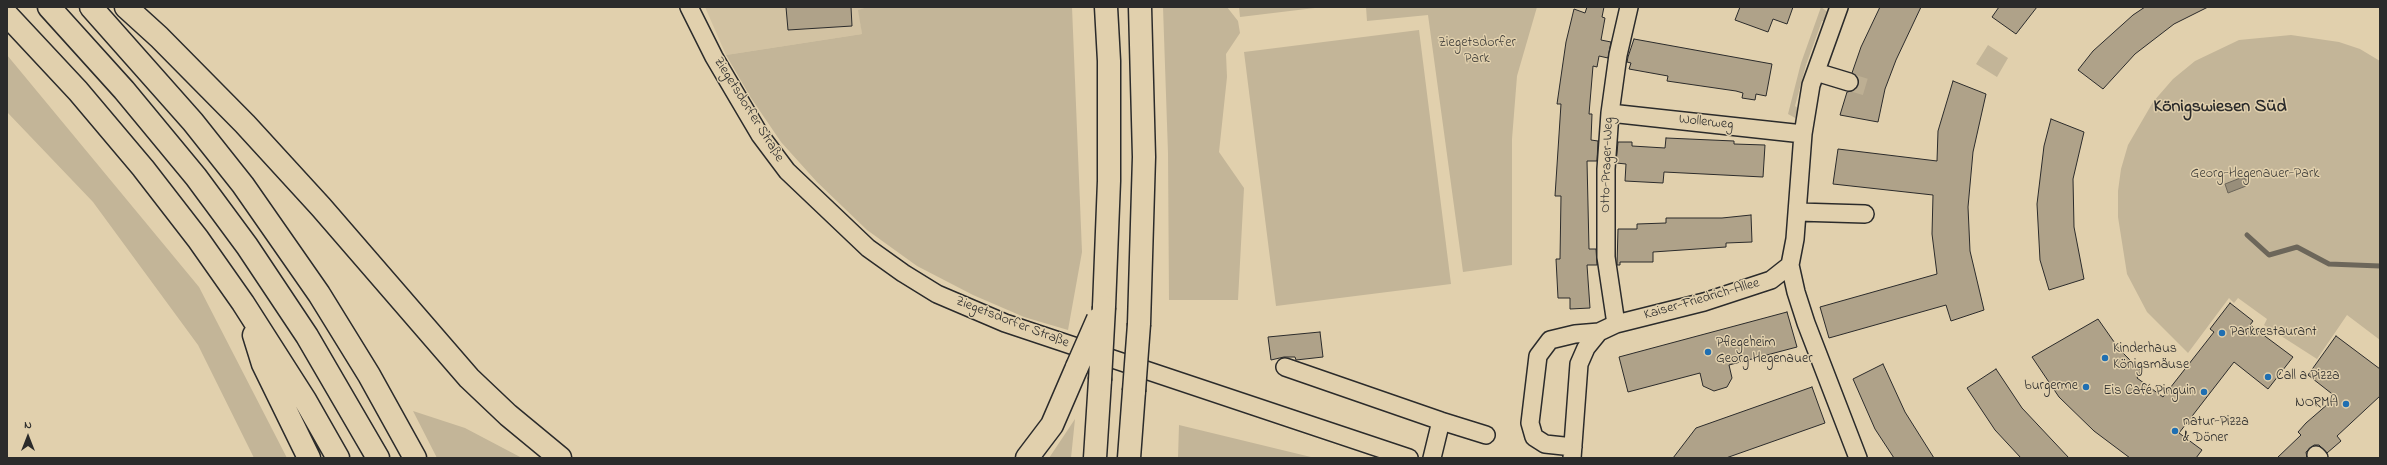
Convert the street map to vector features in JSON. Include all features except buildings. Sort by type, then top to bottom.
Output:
[{"type":"highway","points":[[48,7],[124,90],[196,177],[247,246],[311,342],[378,458]]},
{"type":"highway","points":[[91,7],[193,122],[243,185],[319,294],[369,375],[415,458]]},
{"type":"highway","points":[[126,7],[159,37],[260,141],[322,208],[469,378],[508,415],[560,458]]},
{"type":"highway","points":[[1095,458],[1104,307],[1109,181],[1109,61],[1106,7]]},
{"type":"highway","points":[[1129,458],[1139,324],[1144,157],[1140,7]]},
{"type":"highway","points":[[7,15],[78,91],[143,168],[198,239],[244,304],[305,400],[338,458]]},
{"type":"highway","points":[[244,304],[264,364],[309,458]]},
{"type":"highway","points":[[1027,458],[1052,425],[1104,307]]},
{"type":"street","name":"Ziegetsdorfer Straße","points":[[689,7],[714,57],[760,135],[786,171],[868,248],[903,273],[937,294],[1005,323],[1409,458]]},
{"type":"street","name":"Otto-Prager-Weg","points":[[1616,324],[1606,257],[1606,169],[1610,113],[1618,55],[1629,7]]},
{"type":"street","points":[[1839,7],[1816,72],[1803,134],[1798,212],[1790,265],[1796,292],[1806,323],[1858,458]]},
{"type":"street","points":[[1816,72],[1850,82]]},
{"type":"street","name":"Wollerweg","points":[[1610,113],[1803,134]]},
{"type":"street","points":[[1798,212],[1865,214]]},
{"type":"street","name":"Kaiser-Friedrich-Allee","points":[[1573,453],[1580,364],[1586,348],[1599,332],[1616,324],[1704,302],[1771,280],[1790,265]]},
{"type":"street","points":[[1573,453],[1545,444],[1534,436],[1530,424],[1538,356],[1550,340],[1574,334],[1599,332]]},
{"type":"street","points":[[1285,367],[1441,422],[1486,435]]},
{"type":"street","points":[[1432,458],[1441,422]]},
{"type":"shaded area","points":[[705,7],[867,7],[859,10],[862,34],[726,55]]},
{"type":"shaded area","points":[[2243,177],[2248,181],[2246,186],[2228,193],[2225,184]]},
{"type":"green space","points":[[867,7],[1072,7],[1082,252],[1068,330],[1024,317],[973,295],[917,266],[867,230],[817,182],[781,142],[751,98],[726,55],[862,34],[858,10]]},
{"type":"green space","points":[[1163,7],[1227,7],[1238,21],[1240,33],[1226,54],[1227,77],[1219,152],[1244,188],[1238,300],[1169,300],[1168,153]]},
{"type":"green space","points":[[1239,7],[1323,7],[1240,17]]},
{"type":"green space","name":"Ziegetsdorfer Park","points":[[1366,7],[1537,7],[1517,76],[1512,139],[1512,265],[1463,272],[1428,15],[1367,21]]},
{"type":"green space","points":[[1821,7],[1829,13],[1827,21],[1822,21],[1806,65],[1795,106],[1801,111],[1799,120],[1788,114],[1801,63]]},
{"type":"green space","points":[[1419,30],[1451,284],[1276,306],[1244,52]]},
{"type":"green space","name":"Georg-Hegenauer-Park","points":[[2291,35],[2339,42],[2360,49],[2380,61],[2380,340],[2347,315],[2317,359],[2264,325],[2267,319],[2238,298],[2234,303],[2229,298],[2188,353],[2147,312],[2127,274],[2118,217],[2118,191],[2121,169],[2128,145],[2153,102],[2173,79],[2195,61],[2239,40]]},
{"type":"green space","points":[[1988,45],[2008,58],[1997,77],[1976,64]]},
{"type":"green space","points":[[7,55],[199,287],[287,458],[254,458],[198,345],[93,202],[7,112]]},
{"type":"green space","points":[[413,411],[465,428],[522,458],[437,458]]},
{"type":"green space","points":[[1075,419],[1071,458],[1049,458]]},
{"type":"green space","points":[[1179,425],[1315,458],[1178,458]]},
{"type":"waterway","points":[[2247,235],[2269,255],[2297,247],[2329,264],[2380,266]]},
{"type":"tunnel","points":[[1849,82],[1866,87]]},
{"type":"place","name":"Parkrestaurant","points":[[2222,333]]},
{"type":"place","name":"Pflegeheim Georg Hegenauer","points":[[1708,352]]},
{"type":"place","name":"Kinderhaus Königsmäuse","points":[[2105,358]]},
{"type":"place","name":"Call a Pizza","points":[[2268,377]]},
{"type":"place","name":"burgerme","points":[[2086,387]]},
{"type":"place","name":"Eis Café Pinguin","points":[[2204,392]]},
{"type":"place","name":"NORMA","points":[[2346,404]]},
{"type":"place","name":"natur-Pizza & Döner","points":[[2175,431]]},
{"type":"district","name":"Königswiesen Süd","points":[[2220,108]]}]
